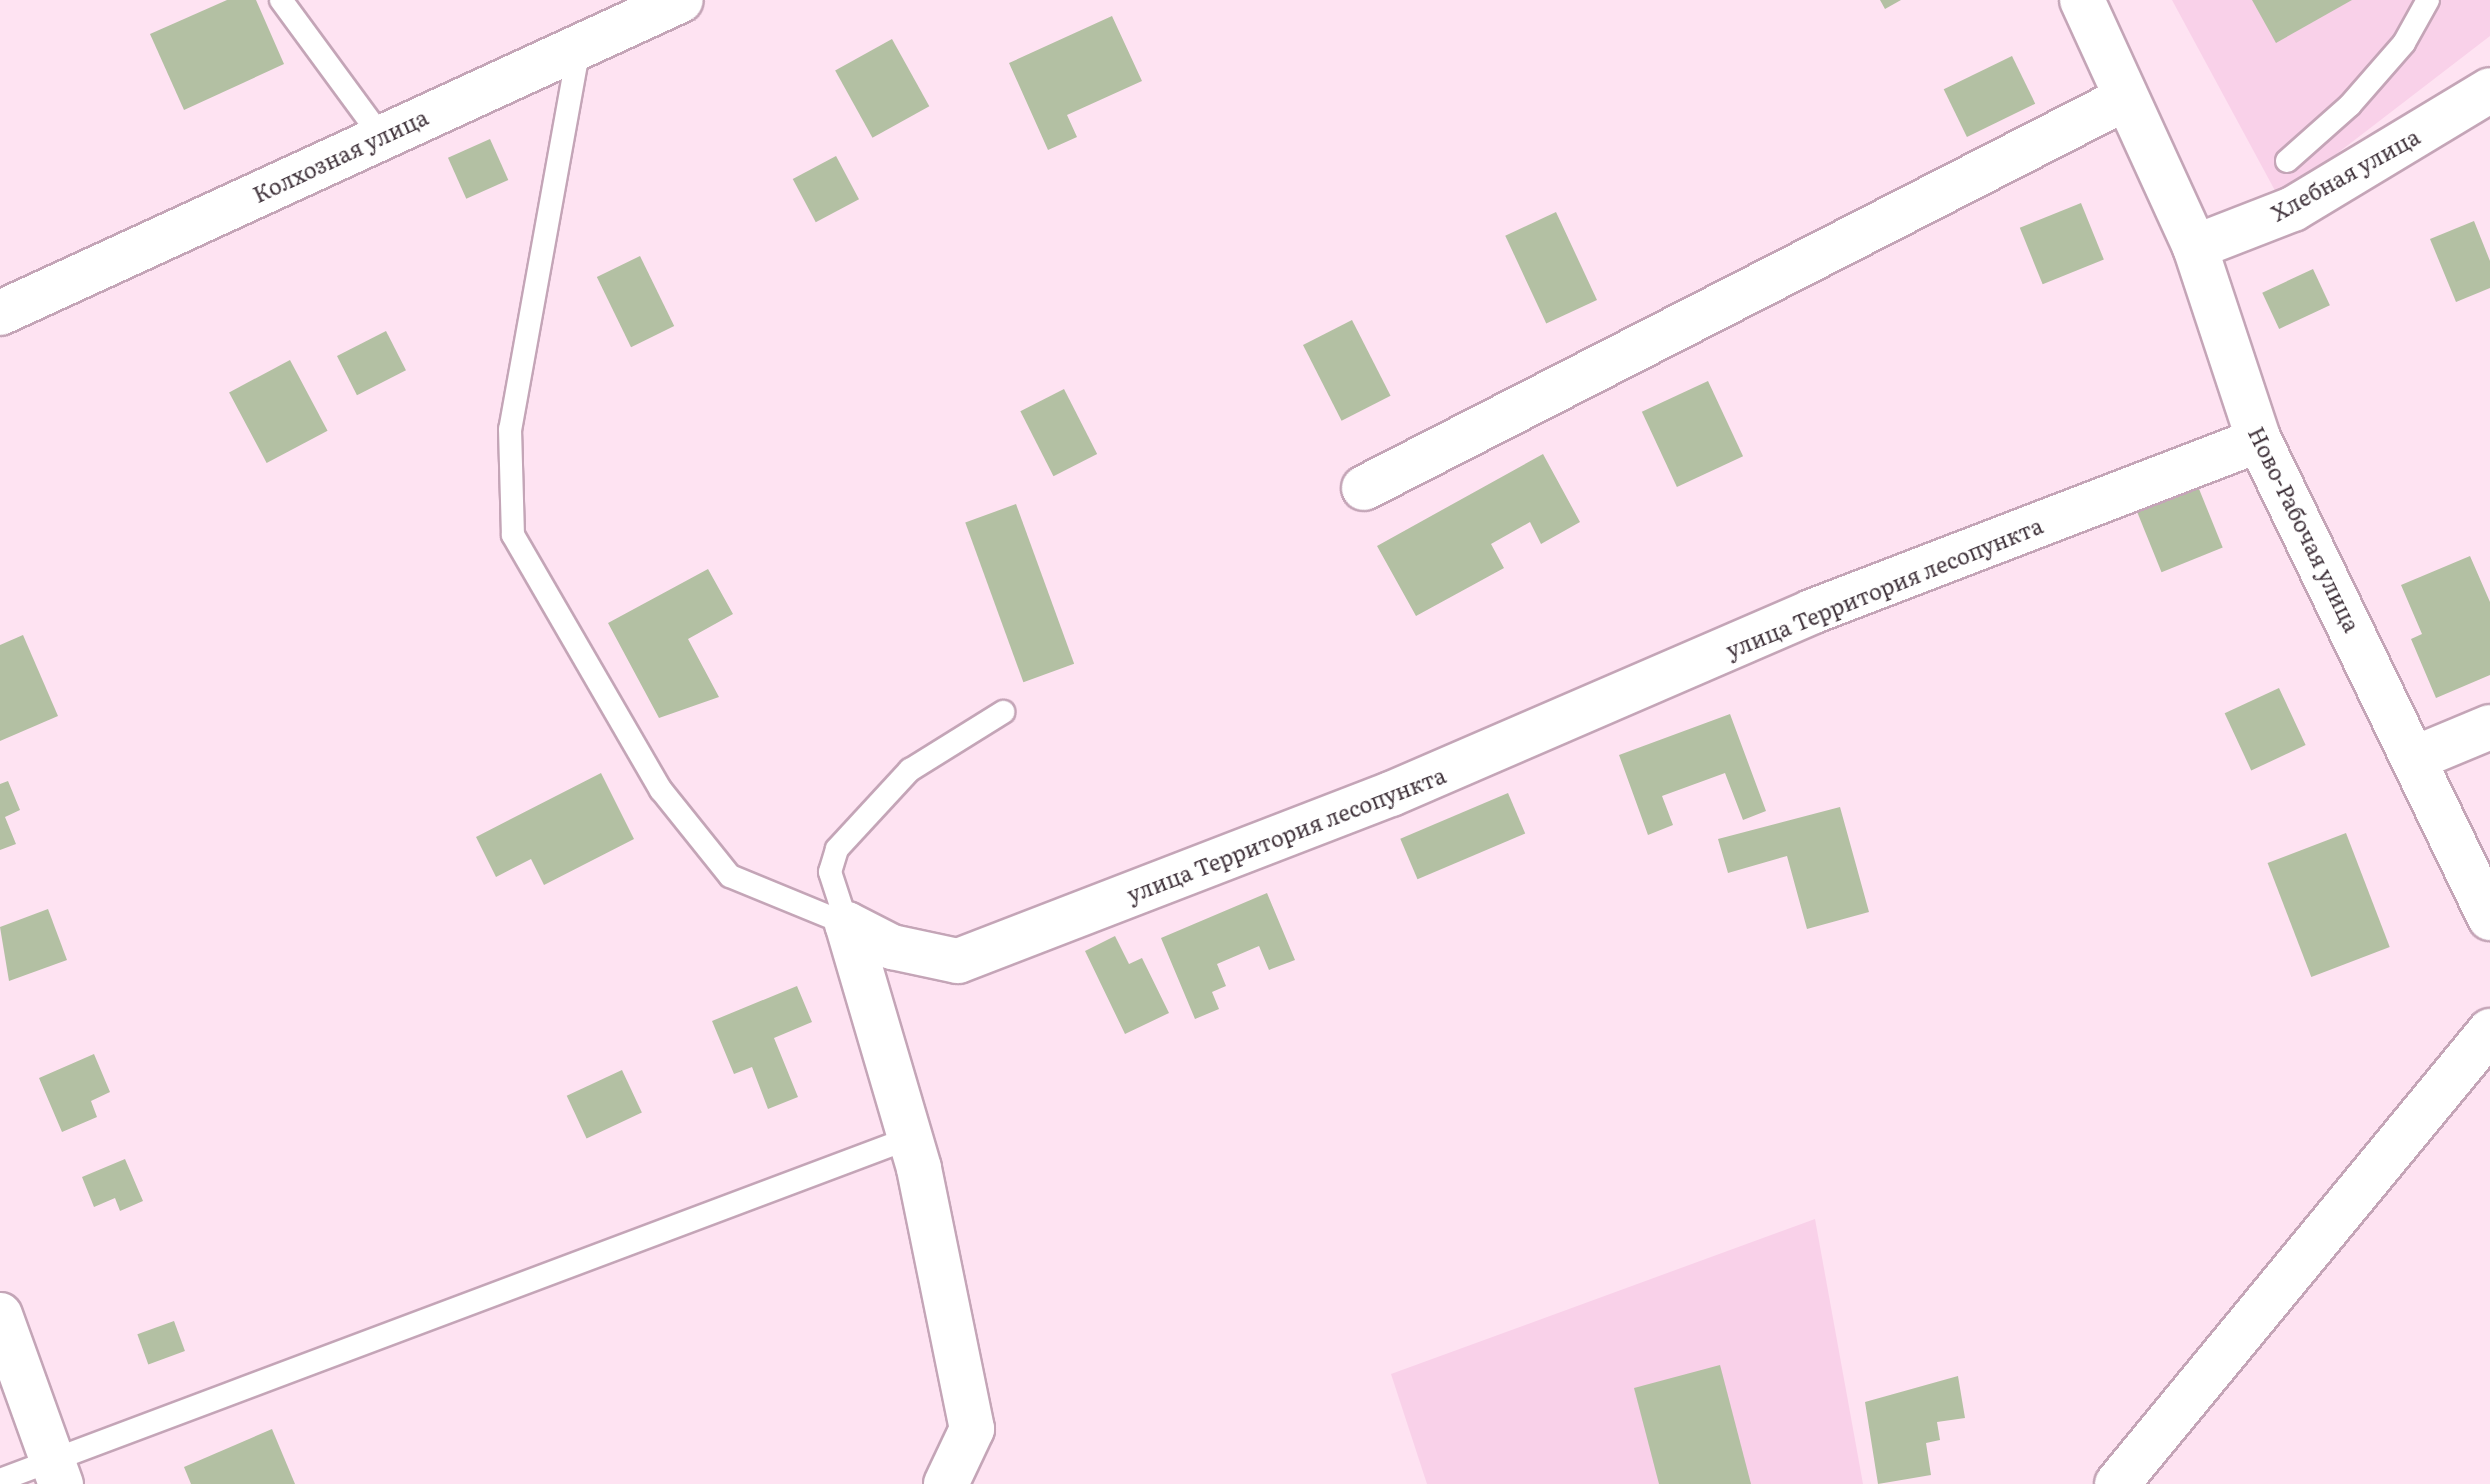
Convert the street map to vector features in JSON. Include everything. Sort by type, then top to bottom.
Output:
[{"type":"street","name":"Колхозная улица","points":[[0,313],[380,135],[681,0]]},
{"type":"street","name":"Ново-Рабочая улица","points":[[2082,0],[2195,247],[2259,440],[2418,757],[2490,918]]},
{"type":"street","name":"Хлебная улица","points":[[2195,247],[2293,209],[2490,90]]},
{"type":"street","points":[[1364,488],[2126,98]]},
{"type":"street","name":"улица Территория лесопункта","points":[[847,924],[892,947],[958,961],[1391,794],[1811,612],[2259,440]]},
{"type":"street","points":[[2418,757],[2490,727]]},
{"type":"street","points":[[847,924],[910,1138],[972,1429],[946,1484]]},
{"type":"street","points":[[2117,1484],[2490,1031]]},
{"type":"street","points":[[0,1315],[57,1474]]},
{"type":"lane","points":[[281,0],[380,135]]},
{"type":"lane","points":[[2287,161],[2359,94],[2404,43],[2428,0]]},
{"type":"lane","points":[[579,47],[510,429],[513,535],[661,790],[730,876],[847,924]]},
{"type":"lane","points":[[847,924],[830,872],[837,849],[910,770],[1003,712]]},
{"type":"lane","points":[[0,1480],[57,1474],[910,1138]]},
{"type":"shaded area","points":[[2172,0],[2490,0],[2490,36],[2279,198]]},
{"type":"shaded area","points":[[1815,1219],[1863,1484],[1427,1484],[1391,1374]]},
{"type":"building","points":[[227,0],[256,0],[284,64],[184,110],[150,34]]},
{"type":"building","points":[[1880,0],[1901,0],[1885,9]]},
{"type":"building","points":[[2252,0],[2352,0],[2276,43]]},
{"type":"building","points":[[1112,16],[1142,81],[1067,115],[1077,137],[1048,150],[1009,63]]},
{"type":"building","points":[[892,39],[929,106],[872,138],[835,71]]},
{"type":"building","points":[[2012,56],[2035,104],[1967,137],[1944,89]]},
{"type":"building","points":[[490,139],[508,180],[466,199],[448,158]]},
{"type":"building","points":[[836,156],[859,199],[816,222],[793,179]]},
{"type":"building","points":[[2081,203],[2104,260],[2043,284],[2020,228]]},
{"type":"building","points":[[1556,212],[1597,300],[1546,324],[1505,236]]},
{"type":"building","points":[[2474,221],[2490,261],[2490,288],[2456,302],[2430,239]]},
{"type":"building","points":[[640,256],[674,326],[631,347],[597,277]]},
{"type":"building","points":[[2313,269],[2330,305],[2279,329],[2262,293]]},
{"type":"building","points":[[1352,320],[1391,396],[1342,421],[1303,345]]},
{"type":"building","points":[[386,331],[406,370],[357,395],[337,356]]},
{"type":"building","points":[[290,360],[328,431],[267,463],[229,392]]},
{"type":"building","points":[[1708,381],[1743,456],[1677,487],[1642,412]]},
{"type":"building","points":[[1064,389],[1097,454],[1053,476],[1020,411]]},
{"type":"building","points":[[1543,454],[1580,522],[1541,544],[1530,522],[1491,544],[1504,568],[1416,616],[1377,546]]},
{"type":"building","points":[[2195,479],[2223,548],[2162,572],[2134,504]]},
{"type":"building","points":[[1016,504],[1074,664],[1023,682],[965,522]]},
{"type":"building","points":[[2470,556],[2490,602],[2490,675],[2436,698],[2411,639],[2422,634],[2401,585]]},
{"type":"building","points":[[708,569],[733,614],[688,639],[719,697],[659,718],[608,623]]},
{"type":"building","points":[[23,635],[58,716],[0,741],[0,645]]},
{"type":"building","points":[[2279,688],[2306,745],[2251,770],[2225,713]]},
{"type":"building","points":[[1730,714],[1766,811],[1743,820],[1725,773],[1662,796],[1673,825],[1648,835],[1619,755]]},
{"type":"building","points":[[601,773],[634,839],[544,885],[531,859],[496,877],[476,837]]},
{"type":"building","points":[[8,781],[20,810],[5,817],[16,844],[0,850],[0,784]]},
{"type":"building","points":[[1508,793],[1525,834],[1417,879],[1400,839]]},
{"type":"building","points":[[1840,807],[1869,912],[1807,929],[1787,856],[1728,873],[1718,839]]},
{"type":"building","points":[[2346,833],[2390,947],[2311,977],[2268,863]]},
{"type":"building","points":[[1267,893],[1295,960],[1269,970],[1259,946],[1217,964],[1226,986],[1212,992],[1219,1009],[1195,1019],[1161,938]]},
{"type":"building","points":[[48,909],[67,960],[9,981],[0,927]]},
{"type":"building","points":[[1115,936],[1129,964],[1142,958],[1169,1013],[1125,1034],[1085,951]]},
{"type":"building","points":[[797,986],[812,1022],[774,1038],[798,1097],[768,1109],[752,1067],[734,1074],[712,1021]]},
{"type":"building","points":[[94,1054],[110,1092],[91,1101],[97,1117],[62,1132],[39,1078]]},
{"type":"building","points":[[622,1070],[642,1113],[587,1138],[567,1096]]},
{"type":"building","points":[[125,1159],[143,1201],[120,1211],[115,1198],[94,1207],[82,1177]]},
{"type":"building","points":[[174,1321],[185,1351],[148,1364],[137,1334]]},
{"type":"building","points":[[1720,1365],[1751,1484],[1659,1484],[1634,1388]]},
{"type":"building","points":[[1958,1376],[1965,1418],[1937,1422],[1940,1440],[1926,1443],[1931,1475],[1878,1484],[1865,1402]]},
{"type":"building","points":[[272,1429],[295,1484],[191,1484],[184,1467]]}]
